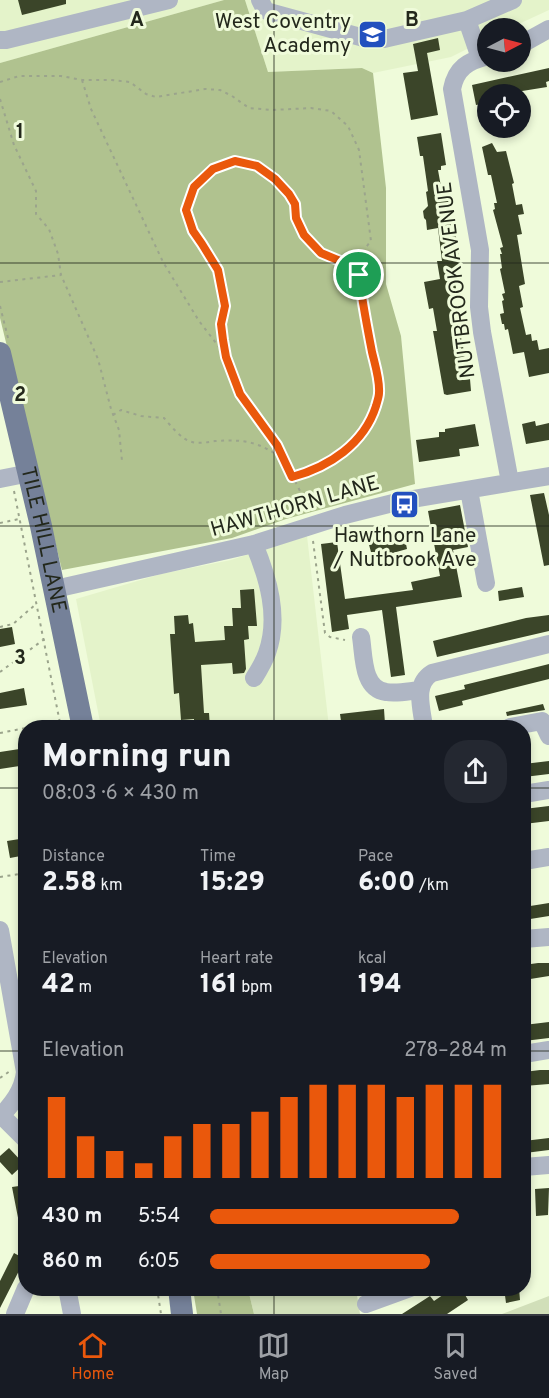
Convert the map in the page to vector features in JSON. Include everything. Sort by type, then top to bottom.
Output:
[{"type":"main road","name":"TILE HILL LANE","points":[[0,353],[13,476],[55,590],[81,720]]},
{"type":"main road","points":[[180,1296],[183,1314]]},
{"type":"street","points":[[0,40],[169,0]]},
{"type":"street","points":[[260,0],[262,6],[269,12],[375,39],[397,37],[467,20],[513,0]]},
{"type":"street","points":[[467,20],[477,42]]},
{"type":"street","points":[[531,39],[549,29]]},
{"type":"street","name":"NUTBROOK AVENUE","points":[[477,59],[466,63],[459,71],[452,89],[480,249],[479,307],[482,332],[510,482]]},
{"type":"street","name":"HAWTHORN LANE","points":[[55,590],[254,544],[310,523],[400,501],[549,476]]},
{"type":"street","points":[[469,490],[486,583]]},
{"type":"street","points":[[254,544],[269,589],[272,632],[267,654],[254,678]]},
{"type":"street","points":[[362,643],[369,681],[378,690],[387,693],[419,690]]},
{"type":"street","points":[[423,720],[419,690],[426,677],[432,673],[549,644]]},
{"type":"street","points":[[531,723],[542,721],[549,736]]},
{"type":"street","points":[[531,793],[549,790]]},
{"type":"street","points":[[531,860],[549,857]]},
{"type":"street","points":[[0,930],[18,1032]]},
{"type":"street","points":[[531,938],[549,937]]},
{"type":"street","points":[[531,1053],[549,1050]]},
{"type":"street","points":[[18,1093],[14,1102],[1,1116],[18,1132]]},
{"type":"street","points":[[531,1166],[549,1165]]},
{"type":"street","points":[[15,1314],[23,1296]]},
{"type":"street","points":[[69,1296],[72,1314]]},
{"type":"street","points":[[365,1302],[384,1296]]},
{"type":"path","points":[[0,82],[19,76],[61,76],[82,80],[130,82],[146,94],[156,97],[205,89],[220,90],[249,108],[273,110],[311,108],[331,111],[348,126],[359,150],[371,241],[362,252],[359,275],[362,307],[379,393],[371,422],[358,439],[342,454],[323,463],[312,472],[292,477]]},
{"type":"path","points":[[82,80],[91,109],[163,262],[199,321],[226,357]]},
{"type":"path","points":[[0,99],[14,145],[36,191],[36,214],[49,229],[58,254],[61,275],[98,359],[119,430],[122,461]]},
{"type":"path","points":[[359,275],[345,263],[321,253],[304,235],[296,218],[295,204],[289,194],[275,179],[257,166],[235,161],[213,169],[194,187],[186,210],[193,231],[218,270],[225,306],[221,324],[226,357],[240,394],[277,445],[302,495],[310,523],[325,633],[330,637],[362,643]]},
{"type":"path","points":[[0,282],[61,275]]},
{"type":"path","points":[[113,415],[121,410],[141,416],[164,418],[177,432],[191,442],[251,441],[273,451],[285,461]]},
{"type":"path","points":[[13,476],[19,519],[60,720]]},
{"type":"path","points":[[0,523],[19,519]]},
{"type":"path","points":[[0,627],[13,624],[36,604]]},
{"type":"path","points":[[0,672],[43,640],[56,637],[54,630],[63,629]]},
{"type":"path","points":[[0,733],[18,730]]},
{"type":"path","points":[[0,877],[18,874]]},
{"type":"path","points":[[158,1296],[161,1314]]},
{"type":"path","points":[[218,1296],[221,1314]]},
{"type":"shaded area","name":"West Coventry Academy","points":[[0,0],[224,0],[0,63]]},
{"type":"shaded area","points":[[224,0],[245,0],[268,72],[362,68],[373,73],[386,188],[386,284],[401,336],[415,484],[286,519],[232,538],[62,570],[0,318],[0,63]]},
{"type":"shaded area","name":"West Coventry Academy","points":[[245,0],[549,0],[549,10],[531,18],[477,18],[477,44],[451,57],[373,73],[362,68],[268,72]]},
{"type":"shaded area","points":[[307,536],[328,720],[100,720],[76,599],[161,574],[231,560]]},
{"type":"shaded area","points":[[194,1296],[250,1296],[254,1314],[197,1314]]},
{"type":"shaded area","points":[[250,1296],[357,1296],[360,1314],[254,1314]]},
{"type":"shaded area","points":[[549,1296],[549,1314],[502,1314]]},
{"type":"building","points":[[18,0],[66,0],[66,4],[22,15]]},
{"type":"building","points":[[438,38],[440,50],[427,53],[438,115],[411,120],[403,73],[418,71],[413,44]]},
{"type":"building","points":[[549,68],[547,87],[531,90],[531,84],[477,84],[476,105],[472,85]]},
{"type":"building","points":[[441,133],[446,165],[441,166],[441,170],[438,170],[443,198],[450,197],[461,270],[457,271],[458,277],[454,277],[458,299],[453,299],[465,356],[459,358],[463,380],[470,379],[471,391],[447,395],[444,394],[433,331],[437,331],[433,308],[429,309],[424,282],[440,279],[437,261],[442,261],[438,228],[427,230],[424,218],[423,211],[428,206],[426,192],[428,191],[423,156],[420,156],[417,137]]},
{"type":"building","points":[[492,143],[497,152],[506,151],[514,183],[512,184],[516,205],[522,204],[524,214],[518,215],[522,234],[517,235],[525,284],[519,286],[523,307],[520,308],[526,335],[531,334],[532,341],[537,340],[539,350],[549,348],[549,373],[529,377],[524,352],[513,354],[508,329],[505,330],[502,324],[500,314],[504,313],[502,294],[505,293],[500,269],[502,268],[500,254],[502,254],[500,248],[503,247],[493,210],[495,209],[494,203],[497,203],[482,147]]},
{"type":"building","points":[[535,421],[536,426],[549,423],[549,440],[526,444],[522,424]]},
{"type":"building","points":[[475,424],[479,446],[459,449],[460,456],[419,462],[416,440],[439,437],[439,432],[445,432],[445,429]]},
{"type":"building","points":[[544,493],[549,515],[549,565],[544,566],[530,495]]},
{"type":"building","points":[[460,505],[468,547],[453,550],[462,597],[396,607],[405,675],[391,677],[382,610],[347,615],[349,629],[332,632],[321,544],[337,542],[345,599],[413,590],[411,582],[440,576],[428,511]]},
{"type":"building","points":[[404,534],[407,549],[382,556],[384,565],[375,567],[368,541],[377,538],[378,541]]},
{"type":"building","points":[[522,587],[524,597],[499,601],[498,591]]},
{"type":"building","points":[[254,589],[257,626],[248,626],[249,639],[244,640],[246,669],[244,673],[233,674],[232,663],[201,665],[204,713],[209,713],[209,720],[181,720],[179,693],[174,694],[170,634],[175,634],[174,616],[188,615],[189,624],[193,623],[195,642],[225,640],[224,626],[233,626],[232,608],[241,608],[240,590]]},
{"type":"building","points":[[549,615],[549,631],[437,657],[433,641],[526,618]]},
{"type":"building","points":[[12,627],[15,644],[0,647],[0,629]]},
{"type":"building","points":[[549,664],[549,679],[462,701],[463,705],[439,711],[435,696],[465,689],[464,685]]},
{"type":"building","points":[[24,688],[27,705],[0,709],[0,693]]},
{"type":"building","points":[[543,704],[545,710],[507,716],[506,712]]},
{"type":"building","points":[[384,709],[385,720],[341,720],[340,714]]},
{"type":"building","points":[[18,749],[18,766],[0,769],[0,752]]},
{"type":"building","points":[[549,761],[549,774],[531,776],[531,763]]},
{"type":"building","points":[[549,806],[549,821],[531,823],[531,808]]},
{"type":"building","points":[[18,839],[18,856],[10,858],[7,841]]},
{"type":"building","points":[[549,903],[549,916],[531,919],[531,906]]},
{"type":"building","points":[[549,963],[549,976],[531,979],[531,964]]},
{"type":"building","points":[[549,1022],[549,1038],[531,1040],[531,1024]]},
{"type":"building","points":[[549,1070],[549,1084],[531,1085],[531,1071]]},
{"type":"building","points":[[549,1138],[549,1150],[531,1152],[531,1140]]},
{"type":"building","points":[[9,1148],[18,1158],[18,1170],[12,1175],[0,1162],[0,1156]]},
{"type":"building","points":[[18,1186],[18,1218],[12,1187]]},
{"type":"building","points":[[549,1188],[548,1215],[536,1216],[535,1189]]},
{"type":"building","points":[[14,1253],[18,1255],[18,1273],[0,1308],[0,1281]]},
{"type":"building","points":[[430,1296],[434,1301],[441,1296],[466,1296],[468,1300],[447,1314],[402,1314]]},
{"type":"building","points":[[505,1296],[520,1296],[520,1300],[506,1303]]},
{"type":"place","name":"West Coventry Academy","points":[[372,34]]},
{"type":"place","name":"Hawthorn Lane / Nutbrook Ave","points":[[405,505]]},
{"type":"route","points":[[235,161],[257,166],[275,179],[289,194],[295,204],[296,218],[304,235],[321,253],[345,263],[359,275],[362,307],[379,393],[371,422],[342,454],[323,463],[312,472],[292,477],[277,445],[240,394],[226,357],[221,324],[225,306],[218,270],[193,231],[186,210],[194,187],[213,169],[235,161]]}]
